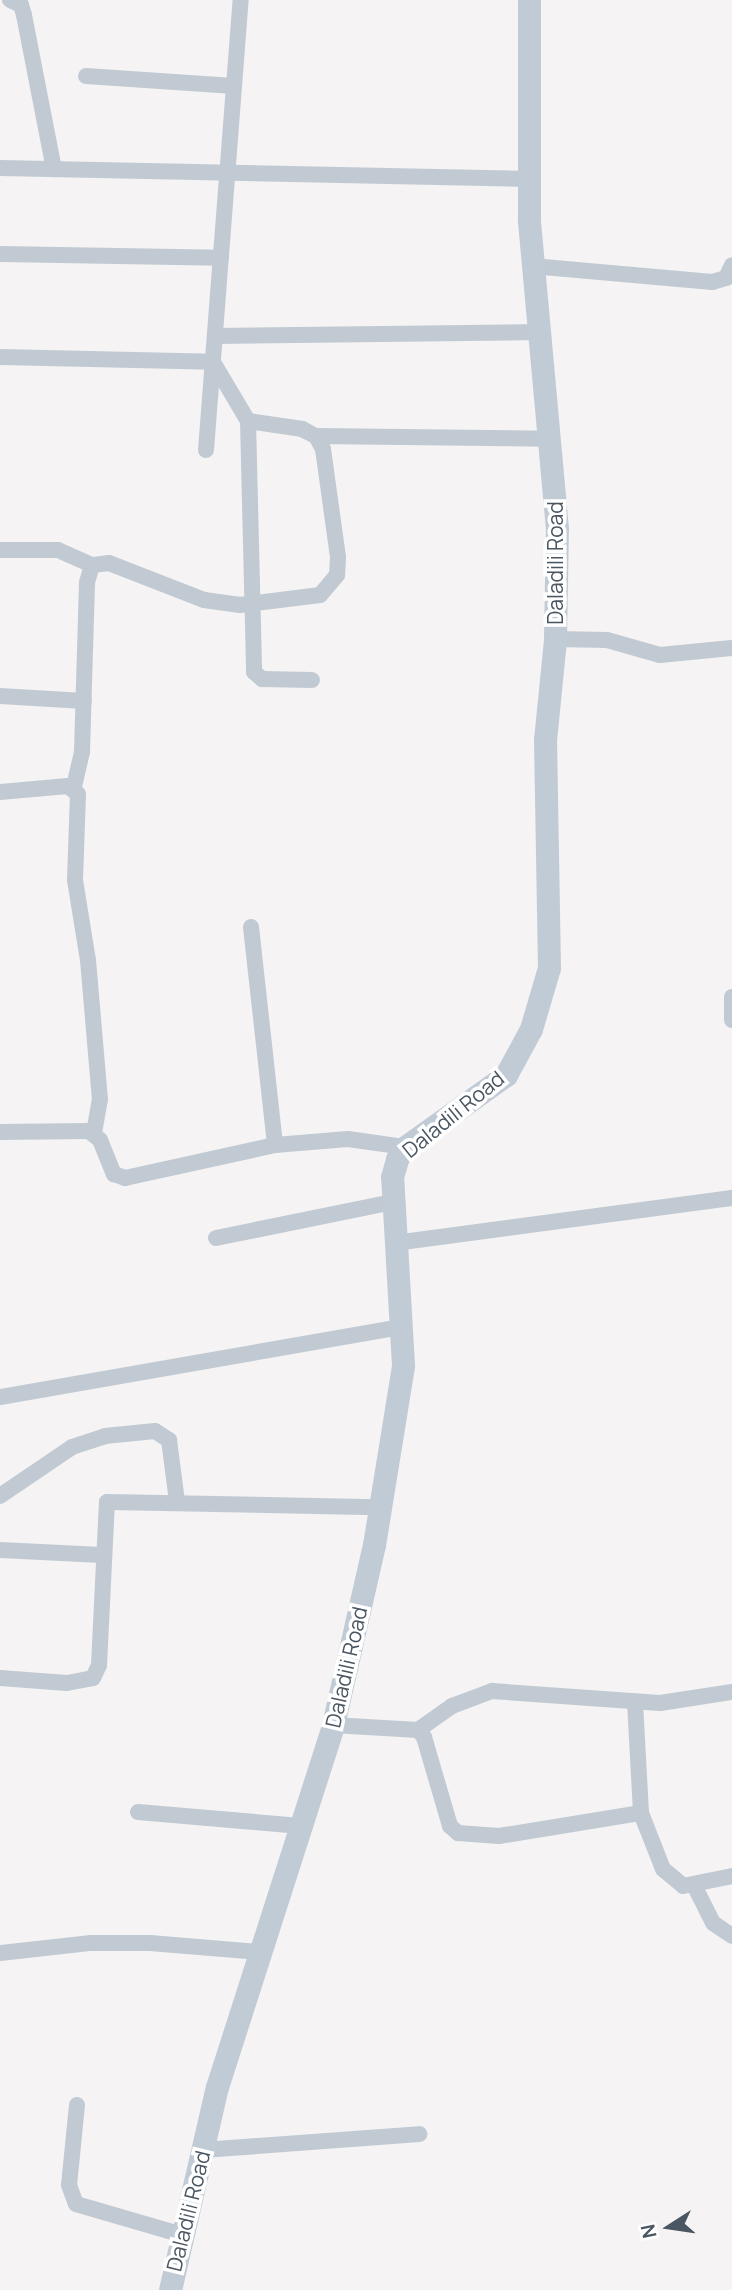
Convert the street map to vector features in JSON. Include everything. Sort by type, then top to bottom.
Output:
[{"type":"main road","name":"Daladili Road","points":[[170,2290],[217,2087],[333,1725],[374,1545],[403,1365],[403,1327],[392,1177],[405,1147],[506,1075],[542,1001],[550,934],[544,740],[555,639],[557,529],[551,439],[532,267],[528,179],[529,0]]},
{"type":"street","points":[[10,0],[21,5],[24,15],[54,169]]},
{"type":"street","points":[[206,450],[241,0]]},
{"type":"street","points":[[86,76],[234,86]]},
{"type":"street","points":[[0,168],[528,179]]},
{"type":"street","points":[[0,254],[220,258]]},
{"type":"street","points":[[532,267],[712,282],[726,278],[732,265]]},
{"type":"street","points":[[215,336],[539,332]]},
{"type":"street","points":[[0,357],[213,362]]},
{"type":"street","points":[[213,362],[248,421],[252,665],[257,677],[312,680]]},
{"type":"street","points":[[248,421],[316,436],[551,439]]},
{"type":"street","points":[[0,550],[58,550],[92,565],[109,563],[204,600],[249,604],[306,599],[326,590],[337,575],[323,449],[316,436]]},
{"type":"street","points":[[92,565],[87,583],[82,752],[74,788],[79,805],[75,880],[88,960],[100,1099],[94,1134],[109,1167],[119,1178],[275,1145],[348,1139],[405,1147]]},
{"type":"street","points":[[555,639],[607,640],[660,655],[732,648]]},
{"type":"street","points":[[0,696],[84,701]]},
{"type":"street","points":[[0,792],[74,788]]},
{"type":"street","points":[[251,927],[275,1145]]},
{"type":"street","points":[[732,997],[732,1020]]},
{"type":"street","points":[[0,1132],[94,1134]]},
{"type":"street","points":[[395,1243],[732,1198]]},
{"type":"street","points":[[216,1238],[393,1202]]},
{"type":"street","points":[[0,1397],[403,1327]]},
{"type":"street","points":[[0,1496],[72,1447],[106,1436],[155,1431],[169,1440],[177,1502]]},
{"type":"street","points":[[0,1678],[66,1683],[93,1678],[99,1665],[102,1555],[107,1502],[378,1507]]},
{"type":"street","points":[[0,1550],[102,1555]]},
{"type":"street","points":[[333,1725],[418,1730],[452,1706],[492,1691],[635,1702],[684,1702],[732,1692]]},
{"type":"street","points":[[635,1702],[641,1813],[663,1869],[682,1886],[695,1887],[732,1876]]},
{"type":"street","points":[[418,1730],[424,1737],[450,1826],[458,1833],[499,1836],[641,1813]]},
{"type":"street","points":[[138,1812],[300,1826]]},
{"type":"street","points":[[695,1887],[713,1923],[732,1936]]},
{"type":"street","points":[[0,1953],[126,1943],[259,1952]]},
{"type":"street","points":[[77,2105],[69,2185],[76,2204],[183,2235]]},
{"type":"street","points":[[203,2150],[419,2134]]}]
